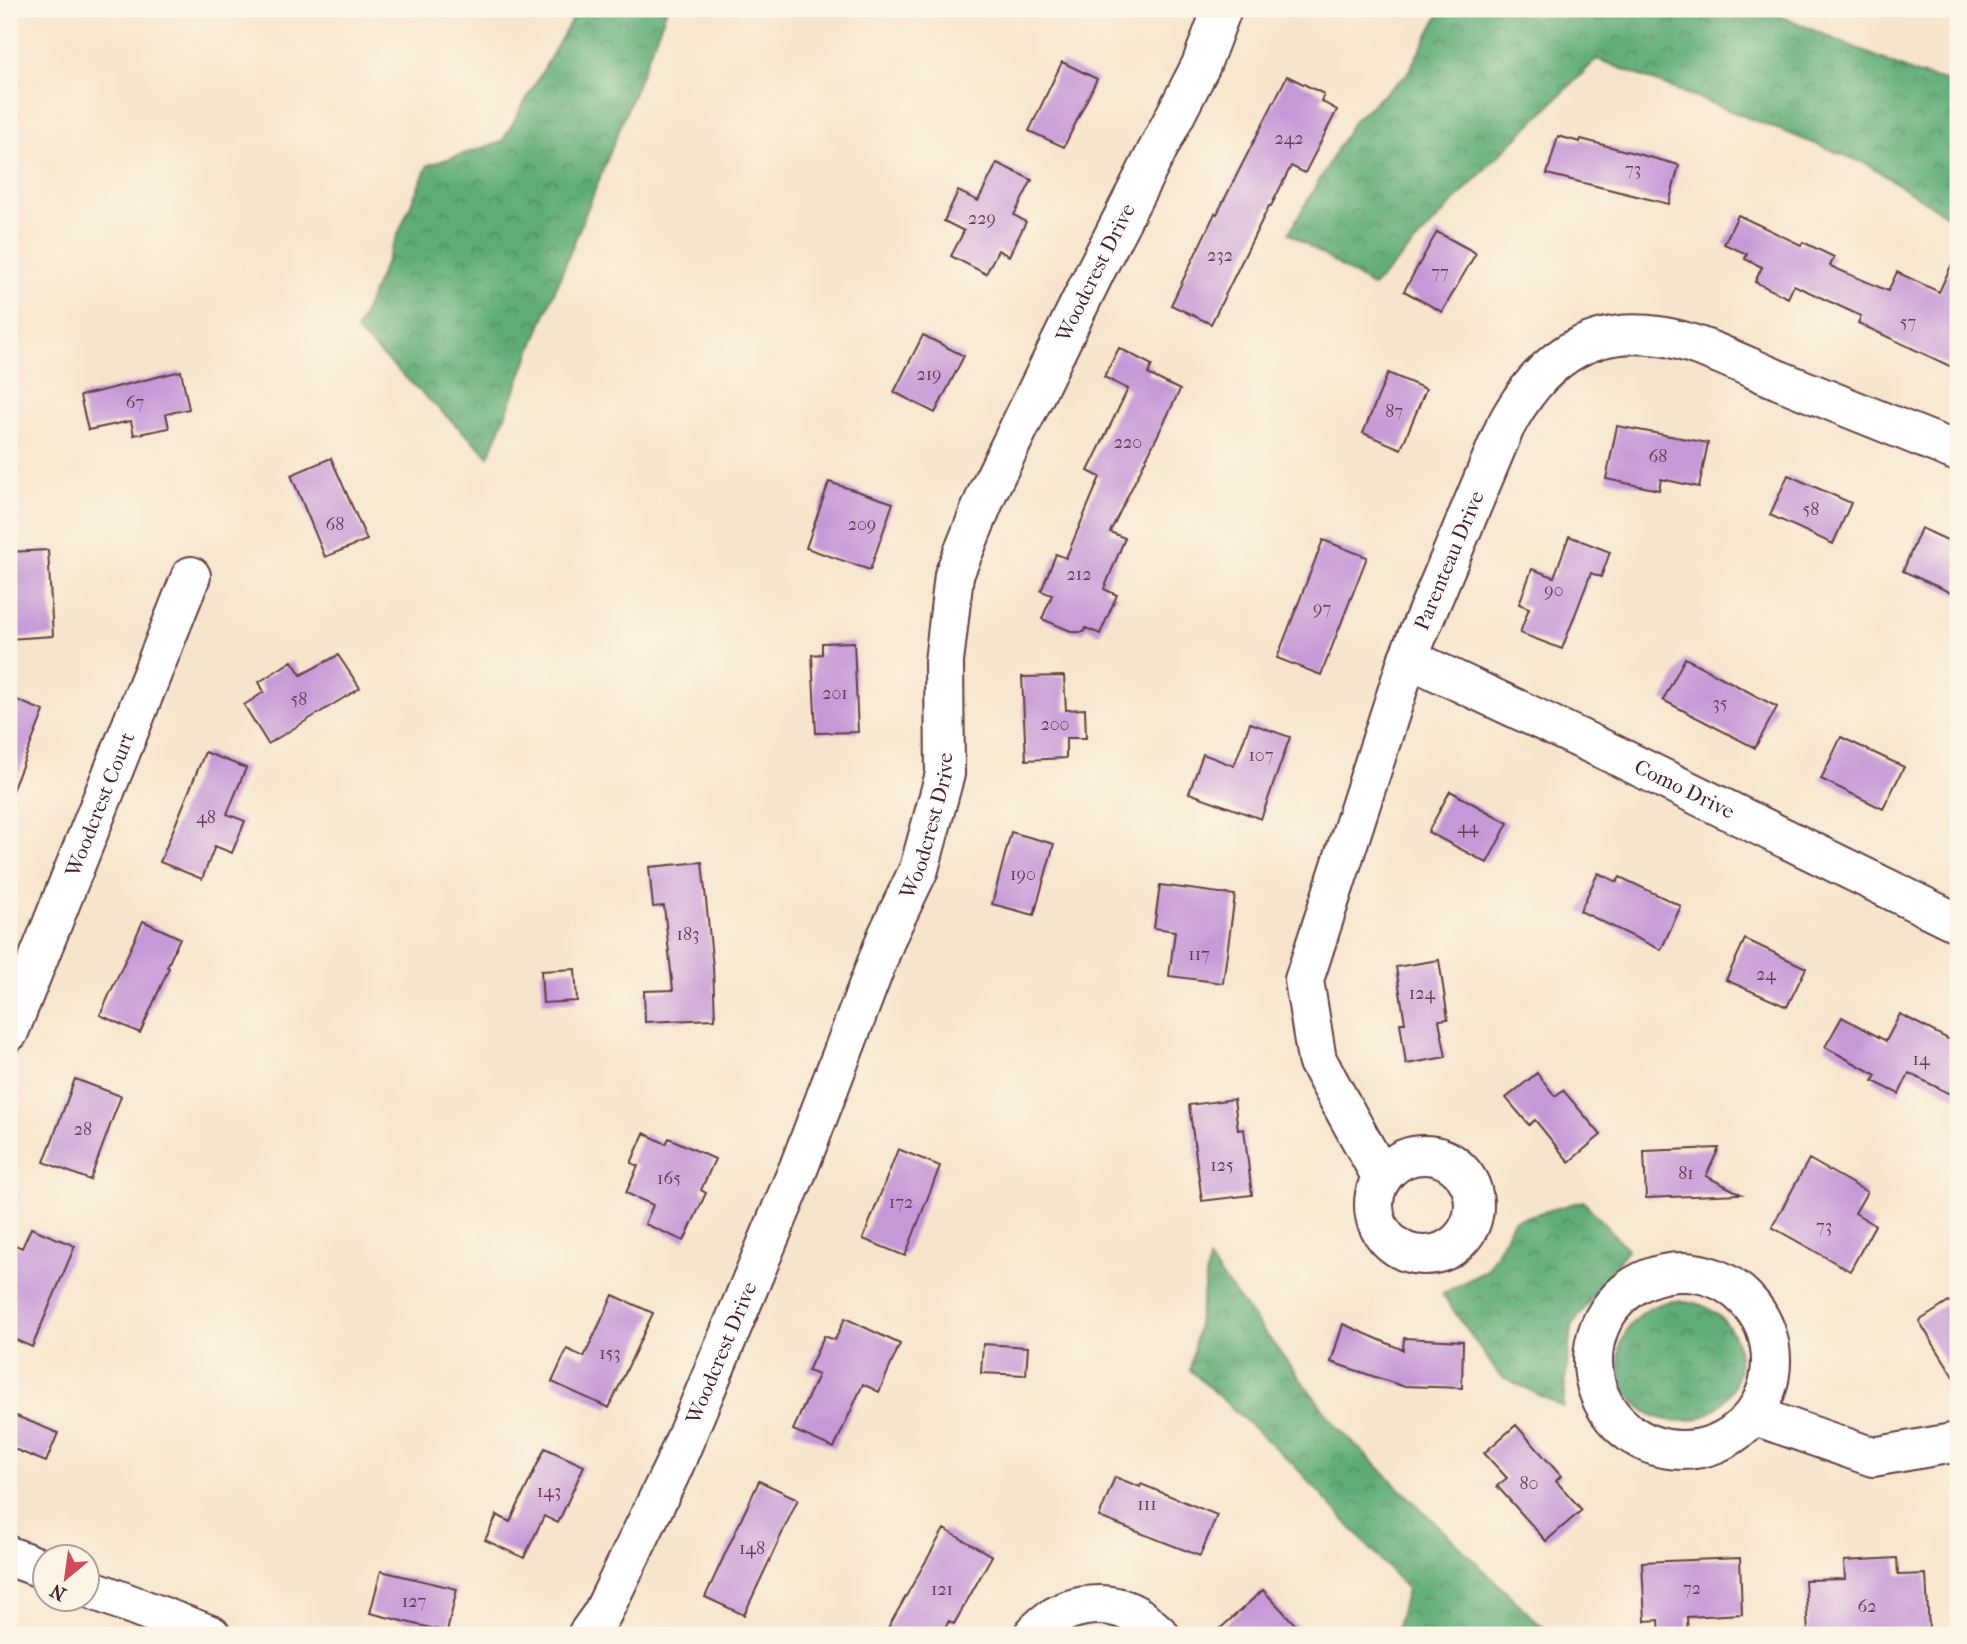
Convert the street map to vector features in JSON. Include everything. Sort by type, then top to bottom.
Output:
[{"type":"street","name":"Woodcrest Drive","points":[[587,1635],[602,1614],[673,1468],[799,1167],[887,936],[919,869],[945,774],[944,662],[954,575],[989,489],[1096,270],[1201,65],[1222,9]]},
{"type":"street","name":"Parenteau Drive","points":[[1382,1178],[1317,1060],[1304,980],[1408,658],[1505,427],[1520,400],[1539,375],[1564,354],[1594,340],[1630,334],[1660,336],[1695,346],[1958,452]]},
{"type":"street","name":"Woodcrest Court","points":[[9,1032],[191,576]]},
{"type":"street","name":"Como Drive","points":[[1408,658],[1613,754],[1958,923]]},
{"type":"street","points":[[1675,1272],[1705,1275],[1732,1287],[1753,1308],[1766,1333],[1771,1361],[1767,1390],[1754,1415],[1733,1435],[1707,1447],[1679,1450],[1650,1445],[1625,1430],[1606,1407],[1594,1380],[1593,1349],[1602,1320],[1620,1296],[1645,1279],[1675,1272]]},
{"type":"street","points":[[1754,1415],[1873,1457],[1958,1442]]},
{"type":"street","points":[[9,1556],[32,1565]]},
{"type":"street","points":[[102,1593],[211,1635]]},
{"type":"street","points":[[1033,1635],[1040,1626],[1062,1612],[1087,1605],[1114,1607],[1138,1616],[1160,1635]]},
{"type":"green space","points":[[578,9],[667,9],[489,456],[356,331],[428,165],[502,142]]},
{"type":"green space","points":[[1442,9],[1764,9],[1917,74],[1958,84],[1958,223],[1867,164],[1597,59],[1487,167],[1373,287],[1289,233],[1354,120],[1407,74]]},
{"type":"green space","points":[[1583,1201],[1627,1249],[1571,1327],[1563,1407],[1499,1375],[1442,1294],[1487,1270],[1514,1220]]},
{"type":"green space","points":[[1209,1260],[1338,1428],[1536,1621],[1554,1635],[1395,1635],[1407,1589],[1294,1465],[1190,1370]]},
{"type":"green space","points":[[1679,1301],[1702,1305],[1722,1318],[1735,1338],[1739,1361],[1735,1384],[1722,1404],[1702,1417],[1679,1421],[1656,1417],[1636,1404],[1623,1384],[1619,1361],[1623,1338],[1636,1318],[1656,1305]]},
{"type":"building","points":[[1062,62],[1097,79],[1064,147],[1029,131]]},
{"type":"building","points":[[1287,76],[1324,94],[1321,101],[1337,110],[1305,173],[1291,166],[1211,324],[1171,305],[1215,213],[1217,214]]},
{"type":"building","points":[[1558,136],[1580,142],[1581,139],[1679,165],[1669,204],[1547,174]]},
{"type":"building","points":[[997,163],[1032,180],[1014,215],[1026,222],[1009,256],[998,250],[986,274],[951,256],[964,231],[944,221],[958,191],[978,201]]},
{"type":"building","points":[[1738,215],[1801,245],[1803,242],[1834,257],[1830,266],[1888,291],[1897,272],[1939,292],[1958,251],[1958,370],[1858,323],[1861,316],[1794,285],[1788,298],[1755,282],[1762,267],[1745,259],[1747,254],[1724,244]]},
{"type":"building","points":[[1437,232],[1476,253],[1442,312],[1404,291]]},
{"type":"building","points":[[923,335],[964,356],[935,413],[894,392]]},
{"type":"building","points":[[1119,348],[1152,365],[1148,374],[1180,390],[1110,532],[1125,538],[1104,589],[1117,595],[1100,634],[1086,628],[1084,632],[1073,632],[1042,619],[1052,595],[1041,591],[1056,554],[1066,558],[1100,477],[1088,471],[1128,389],[1104,377]]},
{"type":"building","points":[[181,371],[189,409],[166,414],[169,428],[134,435],[131,421],[88,430],[80,396]]},
{"type":"building","points":[[1388,373],[1426,389],[1401,449],[1363,433]]},
{"type":"building","points":[[1617,426],[1708,443],[1699,487],[1661,479],[1659,490],[1606,479]]},
{"type":"building","points":[[331,458],[367,540],[325,557],[291,475]]},
{"type":"building","points":[[1788,475],[1851,503],[1833,544],[1770,515]]},
{"type":"building","points":[[829,482],[893,503],[870,570],[806,548]]},
{"type":"building","points":[[1921,528],[1958,545],[1958,596],[1903,571]]},
{"type":"building","points":[[1569,536],[1610,552],[1601,577],[1591,573],[1562,649],[1520,633],[1529,608],[1519,604],[1532,569],[1554,577]]},
{"type":"building","points":[[1323,540],[1367,557],[1321,675],[1277,658]]},
{"type":"building","points":[[48,550],[53,636],[9,639],[9,552]]},
{"type":"building","points":[[854,642],[858,732],[816,733],[812,655],[822,654],[822,643]]},
{"type":"building","points":[[338,655],[360,688],[268,744],[244,705],[264,692],[259,682],[292,661],[301,675]]},
{"type":"building","points":[[1685,658],[1777,707],[1755,748],[1663,700]]},
{"type":"building","points":[[1064,676],[1066,710],[1085,709],[1086,738],[1066,738],[1066,758],[1026,760],[1022,677]]},
{"type":"building","points":[[9,697],[44,711],[10,796],[9,796]]},
{"type":"building","points":[[1250,723],[1290,737],[1261,819],[1189,793],[1203,754],[1234,766]]},
{"type":"building","points":[[1841,737],[1904,767],[1883,809],[1821,779]]},
{"type":"building","points":[[205,752],[246,768],[227,814],[245,821],[232,853],[215,846],[202,879],[160,862]]},
{"type":"building","points":[[1450,791],[1508,823],[1487,863],[1428,832]]},
{"type":"building","points":[[1011,832],[1054,844],[1034,915],[992,904]]},
{"type":"building","points":[[702,862],[713,967],[715,1019],[645,1022],[644,991],[673,990],[664,906],[653,907],[649,867]]},
{"type":"building","points":[[1598,873],[1617,882],[1620,877],[1681,906],[1661,950],[1580,911]]},
{"type":"building","points":[[1160,885],[1235,895],[1223,983],[1169,976],[1175,931],[1154,928]]},
{"type":"building","points":[[143,921],[180,938],[140,1033],[100,1015]]},
{"type":"building","points":[[1745,939],[1806,968],[1787,1007],[1726,980]]},
{"type":"building","points":[[1439,960],[1448,1019],[1439,1020],[1446,1057],[1406,1064],[1400,1023],[1405,1023],[1396,967]]},
{"type":"building","points":[[575,969],[577,1001],[543,1003],[541,971]]},
{"type":"building","points":[[1900,1014],[1958,1044],[1958,1098],[1909,1073],[1899,1094],[1873,1081],[1876,1075],[1825,1047],[1842,1017],[1886,1041]]},
{"type":"building","points":[[1537,1073],[1555,1096],[1563,1090],[1601,1135],[1569,1162],[1535,1120],[1529,1125],[1506,1098]]},
{"type":"building","points":[[75,1079],[121,1096],[90,1180],[44,1162]]},
{"type":"building","points":[[1234,1099],[1238,1130],[1244,1129],[1252,1195],[1202,1201],[1189,1105]]},
{"type":"building","points":[[644,1133],[666,1144],[669,1138],[715,1159],[701,1190],[706,1193],[684,1241],[645,1224],[653,1205],[626,1193],[638,1166],[631,1163]]},
{"type":"building","points":[[1719,1148],[1706,1176],[1741,1194],[1646,1198],[1644,1151]]},
{"type":"building","points":[[898,1149],[940,1166],[905,1256],[863,1239]]},
{"type":"building","points":[[1809,1159],[1867,1192],[1855,1213],[1875,1225],[1850,1271],[1772,1227]]},
{"type":"building","points":[[31,1228],[75,1246],[32,1347],[9,1337],[9,1242],[22,1248]]},
{"type":"building","points":[[613,1295],[653,1313],[609,1408],[552,1382],[567,1349],[584,1357]]},
{"type":"building","points":[[1958,1296],[1958,1383],[1919,1321]]},
{"type":"building","points":[[845,1318],[900,1344],[879,1392],[863,1384],[834,1448],[793,1430],[818,1375],[808,1371],[824,1336],[835,1340]]},
{"type":"building","points":[[1343,1324],[1403,1350],[1404,1338],[1463,1341],[1462,1388],[1402,1386],[1331,1362]]},
{"type":"building","points":[[983,1344],[1028,1347],[1026,1375],[981,1373]]},
{"type":"building","points":[[9,1413],[58,1433],[46,1462],[9,1447]]},
{"type":"building","points":[[1516,1425],[1561,1476],[1556,1481],[1582,1510],[1546,1541],[1497,1486],[1507,1478],[1484,1453]]},
{"type":"building","points":[[545,1448],[584,1466],[558,1523],[544,1516],[524,1558],[485,1540],[497,1515],[510,1522]]},
{"type":"building","points":[[1115,1477],[1140,1487],[1141,1484],[1217,1515],[1200,1556],[1099,1517]]},
{"type":"building","points":[[759,1481],[798,1499],[744,1615],[705,1597]]},
{"type":"building","points":[[944,1529],[992,1556],[954,1624],[949,1621],[941,1635],[884,1635]]},
{"type":"building","points":[[1740,1558],[1742,1614],[1687,1617],[1688,1635],[1660,1635],[1659,1620],[1645,1621],[1642,1562]]},
{"type":"building","points":[[1897,1558],[1898,1575],[1926,1574],[1929,1631],[1808,1635],[1805,1580],[1845,1579],[1844,1561]]},
{"type":"building","points":[[381,1571],[457,1589],[447,1632],[370,1613]]},
{"type":"building","points":[[1263,1590],[1305,1635],[1213,1635]]}]
